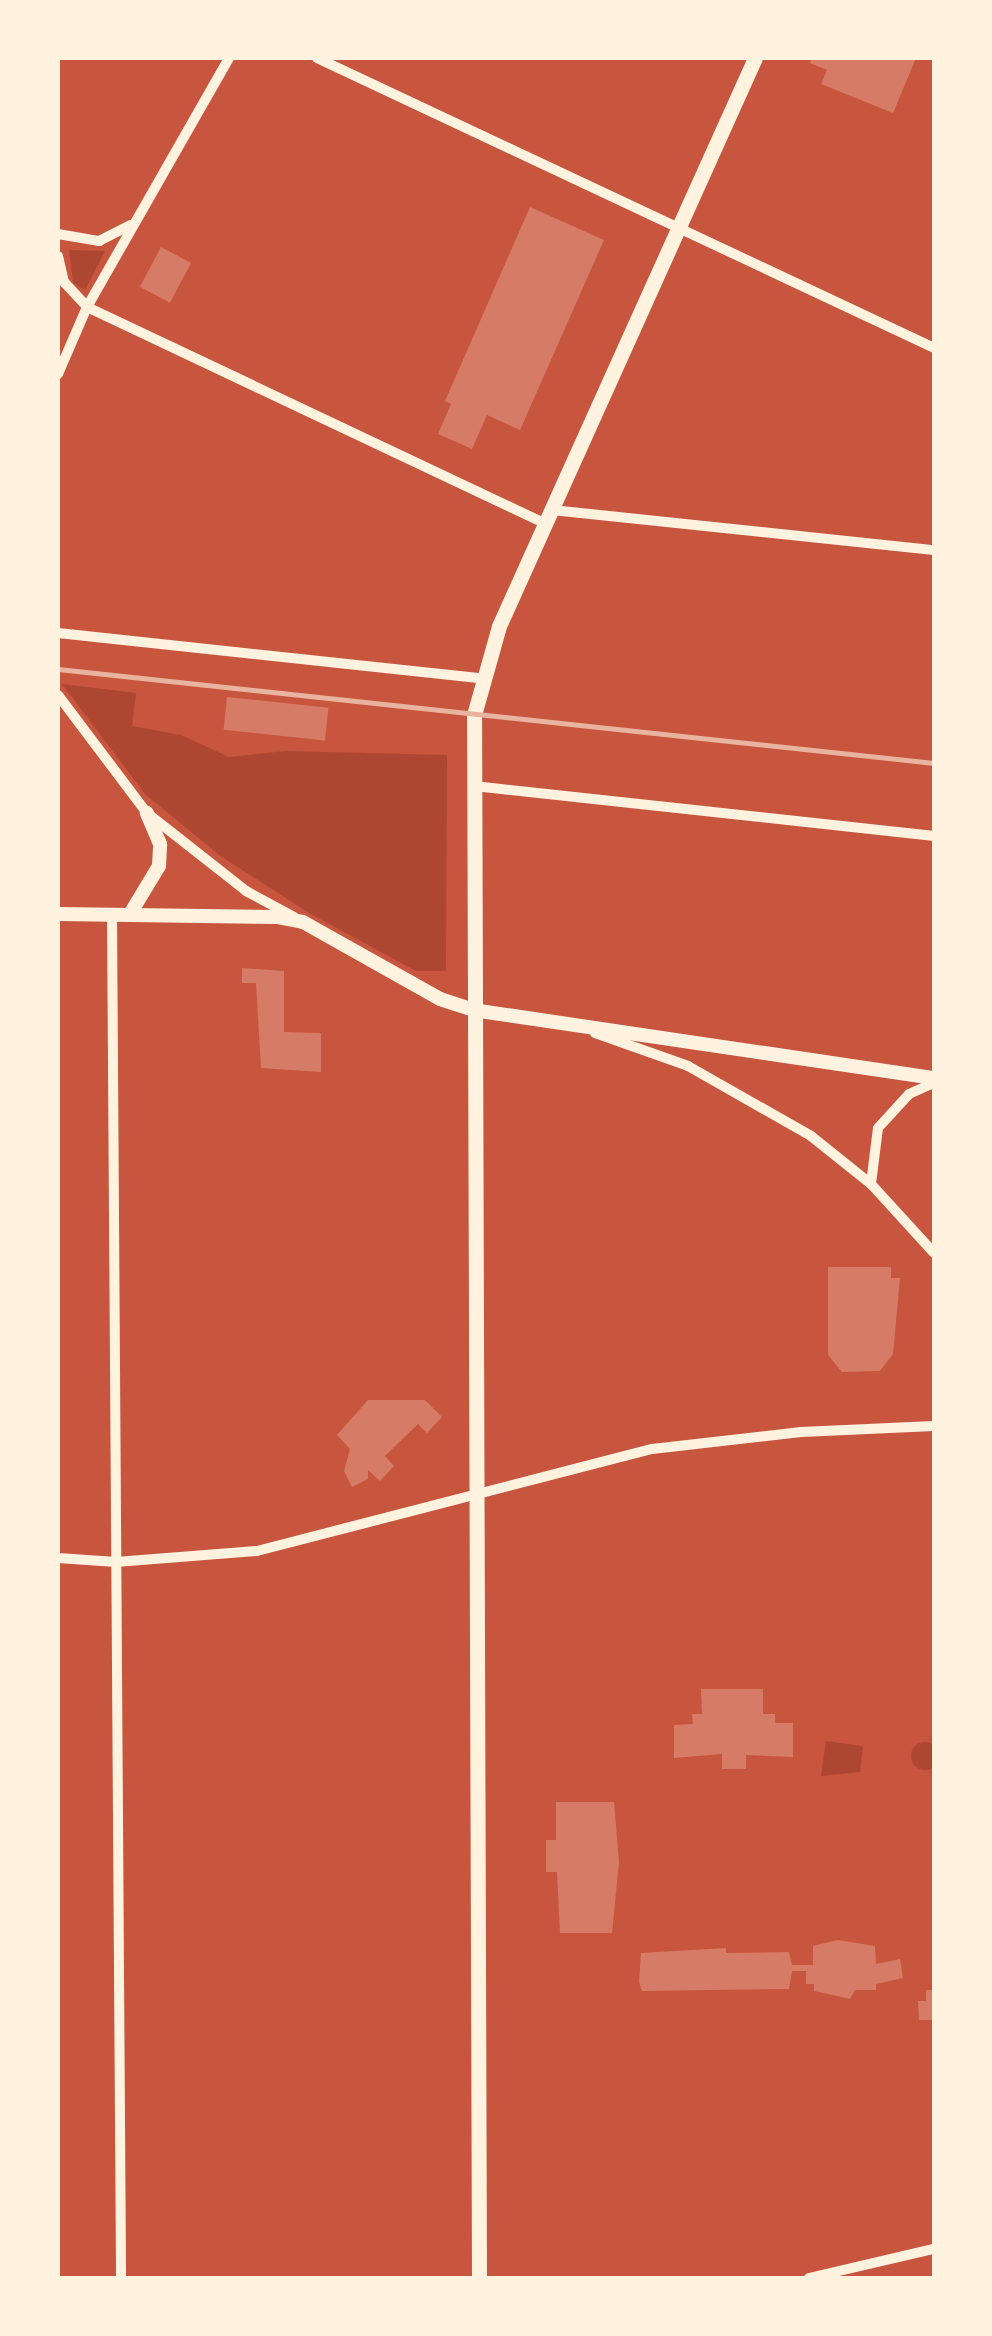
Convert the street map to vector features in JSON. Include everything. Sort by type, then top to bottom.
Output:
[{"type":"main road","points":[[479,2278],[473,1010],[474,786],[481,678],[755,58]]},
{"type":"street","points":[[58,374],[88,307],[229,58]]},
{"type":"street","points":[[318,58],[677,232],[934,348]]},
{"type":"street","points":[[58,234],[99,241],[124,230],[140,214]]},
{"type":"street","points":[[58,256],[64,282],[88,307],[549,517],[934,550]]},
{"type":"street","points":[[58,633],[481,678]]},
{"type":"street","points":[[58,695],[147,813],[160,844],[159,866],[130,914]]},
{"type":"street","points":[[474,786],[934,836]]},
{"type":"street","points":[[147,813],[246,891],[473,1010],[589,1032],[934,1081]]},
{"type":"street","points":[[58,914],[247,914],[303,922]]},
{"type":"street","points":[[112,914],[122,2278]]},
{"type":"street","points":[[589,1032],[688,1066],[750,1098],[871,1184],[934,1253]]},
{"type":"street","points":[[871,1184],[878,1128],[908,1094],[934,1081]]},
{"type":"street","points":[[58,1558],[116,1562],[257,1551],[572,1466],[712,1440],[934,1426]]},
{"type":"street","points":[[809,2278],[934,2249]]},
{"type":"shaded area","points":[[69,250],[105,251],[85,290],[73,283]]},
{"type":"shaded area","points":[[62,684],[136,693],[132,726],[181,735],[229,757],[286,751],[447,755],[446,971],[416,971],[309,913],[219,855],[145,794]]},
{"type":"shaded area","points":[[826,1741],[863,1746],[860,1772],[821,1776]]},
{"type":"shaded area","points":[[925,1742],[935,1746],[939,1756],[935,1766],[925,1770],[915,1766],[911,1756],[915,1746]]},
{"type":"building","points":[[812,58],[916,58],[893,113],[821,84],[827,70],[810,63]]},
{"type":"building","points":[[530,207],[604,240],[520,430],[487,415],[472,449],[438,434],[451,404],[445,401]]},
{"type":"building","points":[[161,247],[191,263],[170,303],[140,287]]},
{"type":"building","points":[[227,697],[328,708],[325,740],[224,730]]},
{"type":"building","points":[[242,968],[284,971],[284,1032],[321,1033],[321,1072],[261,1068],[256,983],[242,983]]},
{"type":"building","points":[[828,1267],[891,1267],[891,1278],[900,1278],[893,1354],[880,1371],[842,1372],[828,1355]]},
{"type":"building","points":[[368,1400],[425,1400],[442,1417],[427,1433],[418,1424],[385,1456],[394,1466],[380,1481],[368,1470],[368,1479],[352,1487],[344,1471],[350,1449],[337,1435]]},
{"type":"building","points":[[701,1689],[763,1689],[763,1714],[775,1714],[775,1723],[793,1723],[793,1757],[746,1755],[746,1769],[722,1769],[722,1754],[674,1758],[674,1725],[693,1724],[692,1714],[702,1714]]},
{"type":"building","points":[[556,1802],[614,1802],[619,1862],[612,1933],[560,1933],[557,1872],[546,1872],[546,1840],[556,1840]]},
{"type":"building","points":[[838,1940],[875,1946],[876,1964],[900,1959],[903,1978],[876,1984],[876,1990],[855,1990],[850,1999],[814,1991],[814,1984],[806,1984],[806,1971],[792,1971],[789,1989],[642,1991],[639,1982],[641,1953],[726,1948],[726,1953],[789,1952],[792,1965],[813,1965],[813,1946]]},
{"type":"building","points":[[926,1990],[934,1990],[934,2020],[919,2020],[918,2001],[926,2001]]},
{"type":"railway","points":[[58,669],[934,763]]}]
